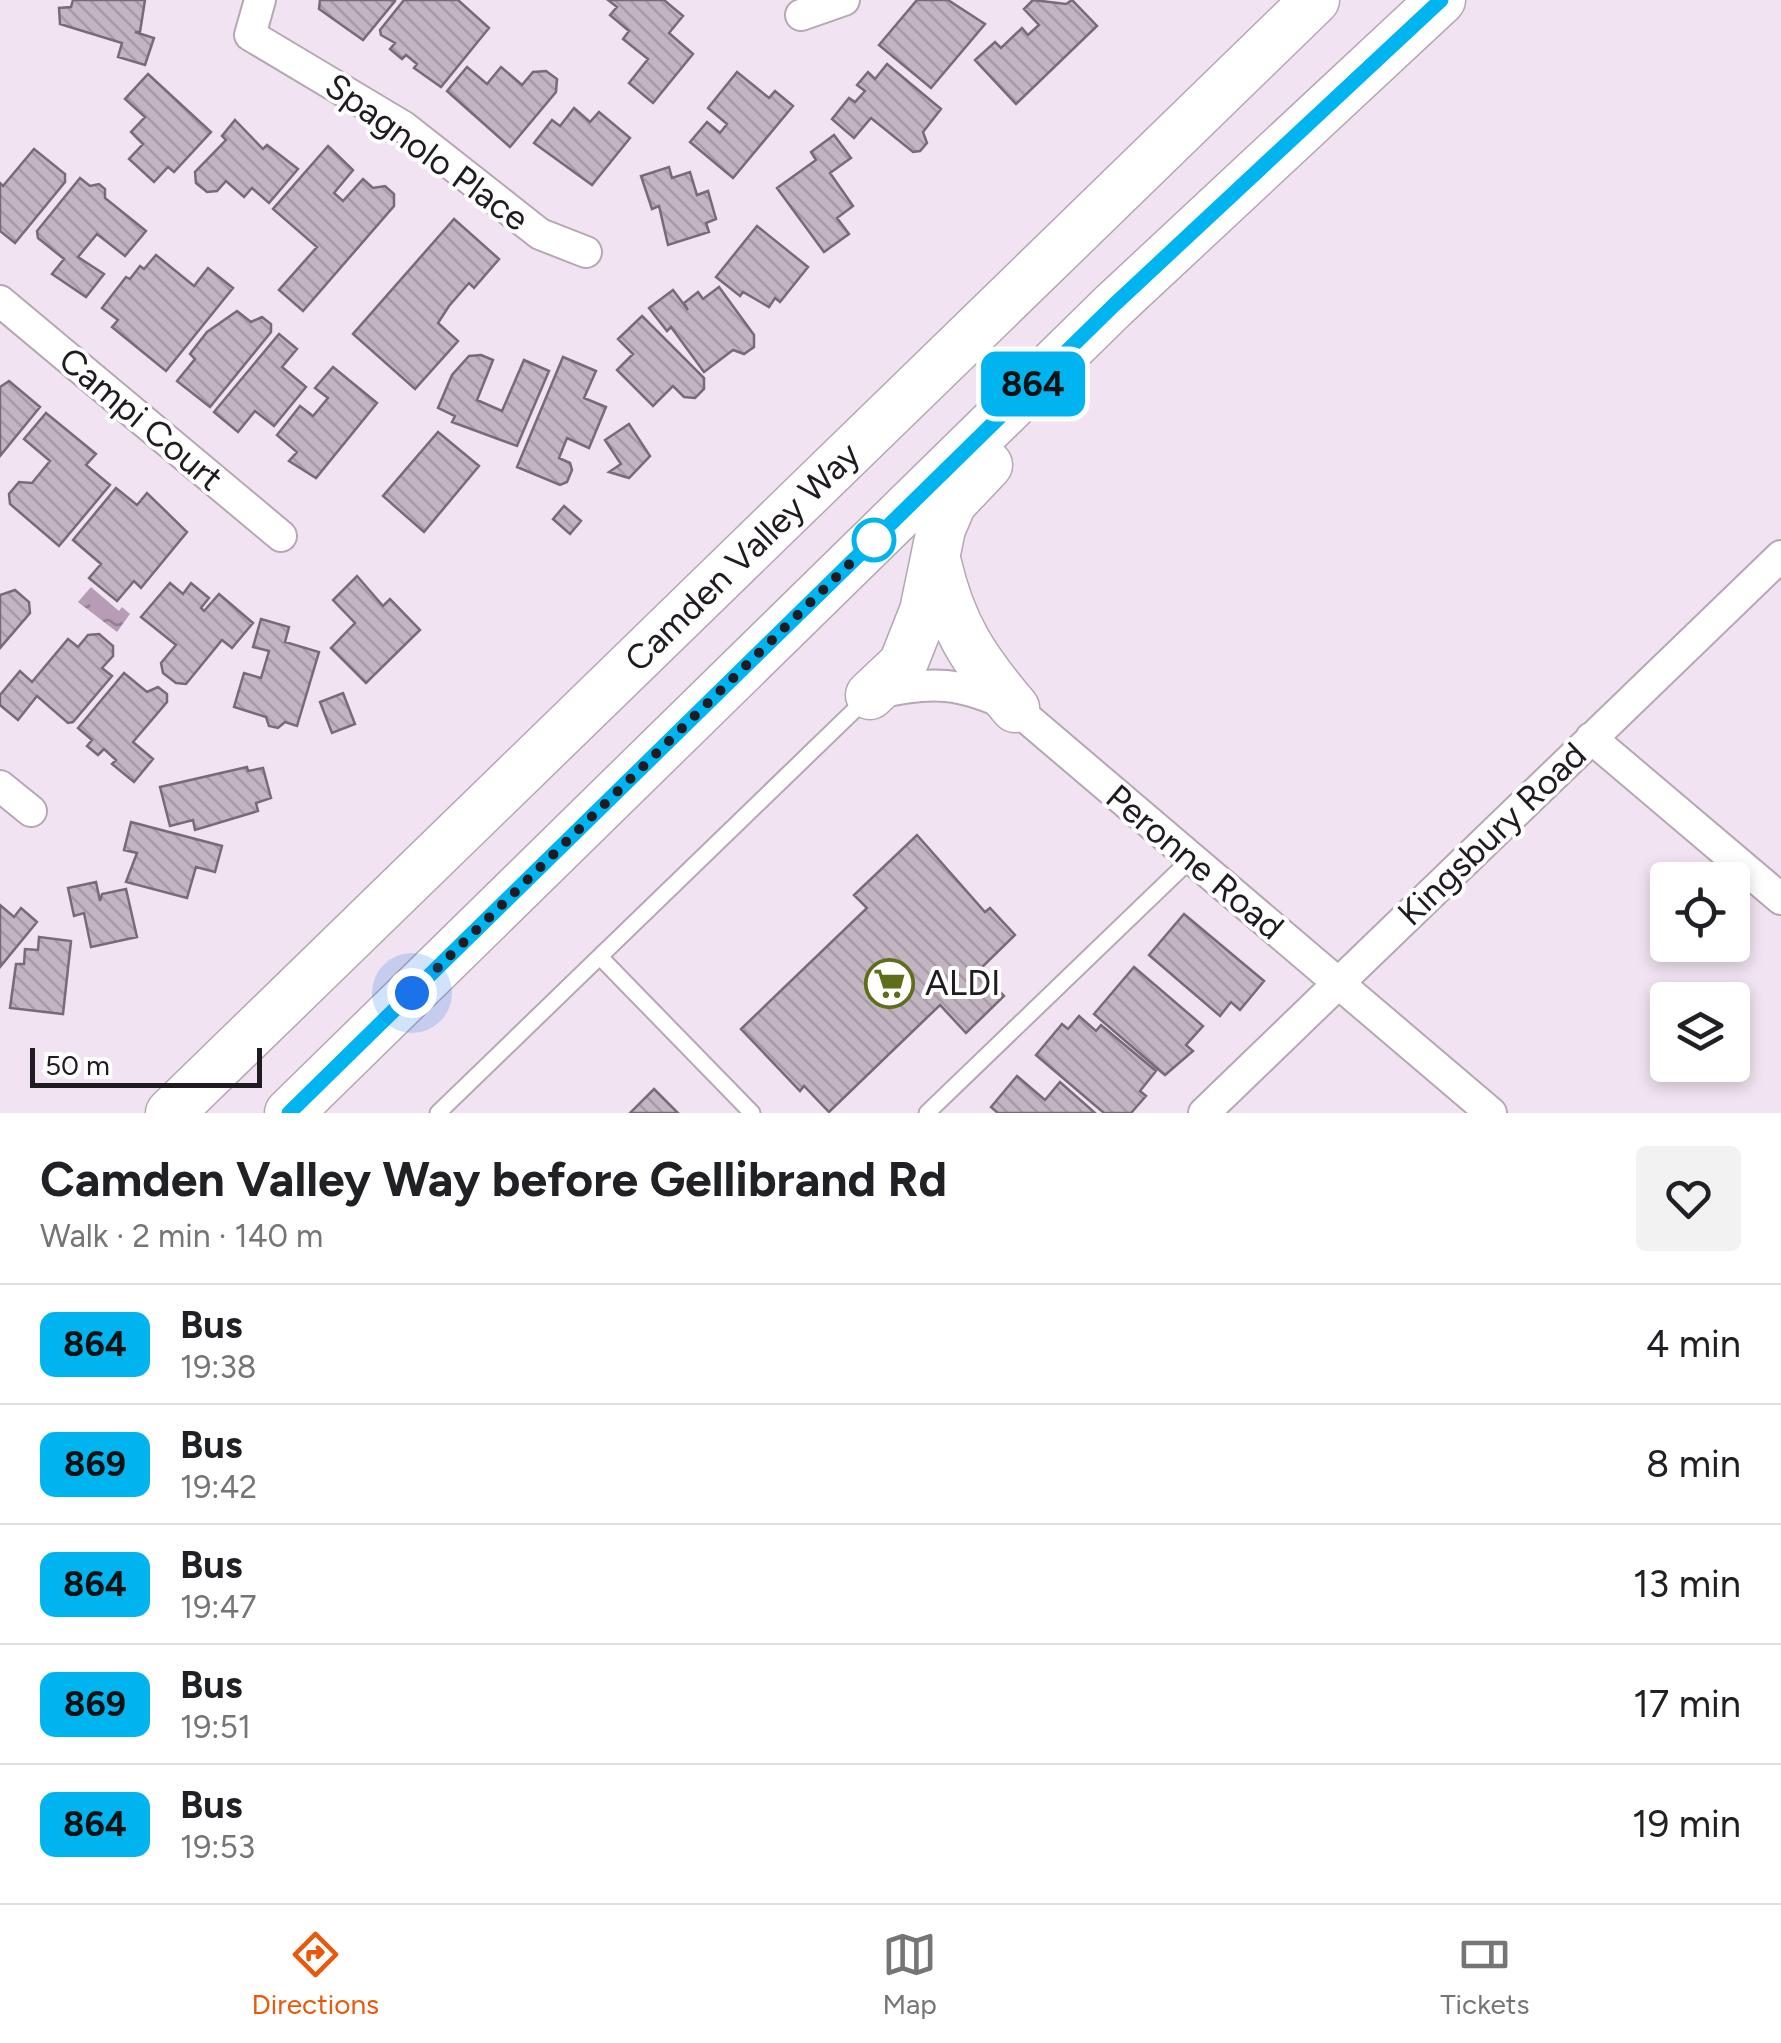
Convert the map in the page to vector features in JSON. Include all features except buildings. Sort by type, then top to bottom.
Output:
[{"type":"main road","name":"Camden Valley Way","points":[[170,1113],[1315,0]]},
{"type":"main road","points":[[290,1113],[1114,305],[1441,0]]},
{"type":"main road","points":[[870,695],[902,664],[916,639],[935,555],[952,503],[1096,360],[1114,305]]},
{"type":"main road","points":[[935,555],[948,609],[961,635],[982,670],[1015,708]]},
{"type":"main road","points":[[307,1113],[332,1071]]},
{"type":"street","name":"Spagnolo Place","points":[[260,0],[250,35],[404,127],[540,234],[586,252]]},
{"type":"street","points":[[801,15],[844,0]]},
{"type":"street","name":"Campi Court","points":[[0,301],[281,536]]},
{"type":"street","name":"Kingsbury Road","points":[[1204,1113],[1781,556]]},
{"type":"street","name":"Peronne Road","points":[[870,695],[944,683],[976,690],[1015,708],[1491,1113]]},
{"type":"street","points":[[1591,738],[1781,899]]},
{"type":"street","points":[[0,786],[31,812]]},
{"type":"lane","points":[[438,1113],[870,695]]},
{"type":"lane","points":[[927,1113],[1191,859]]},
{"type":"lane","points":[[601,958],[752,1113]]},
{"type":"water","points":[[91,587],[119,611],[122,607],[130,614],[117,632],[78,602]]},
{"type":"bus line","name":"864","points":[[289,1113],[1114,305],[1441,0]]},
{"type":"place","name":"ALDI","points":[[890,983]]},
{"type":"route","points":[[412,993],[874,540]]}]
